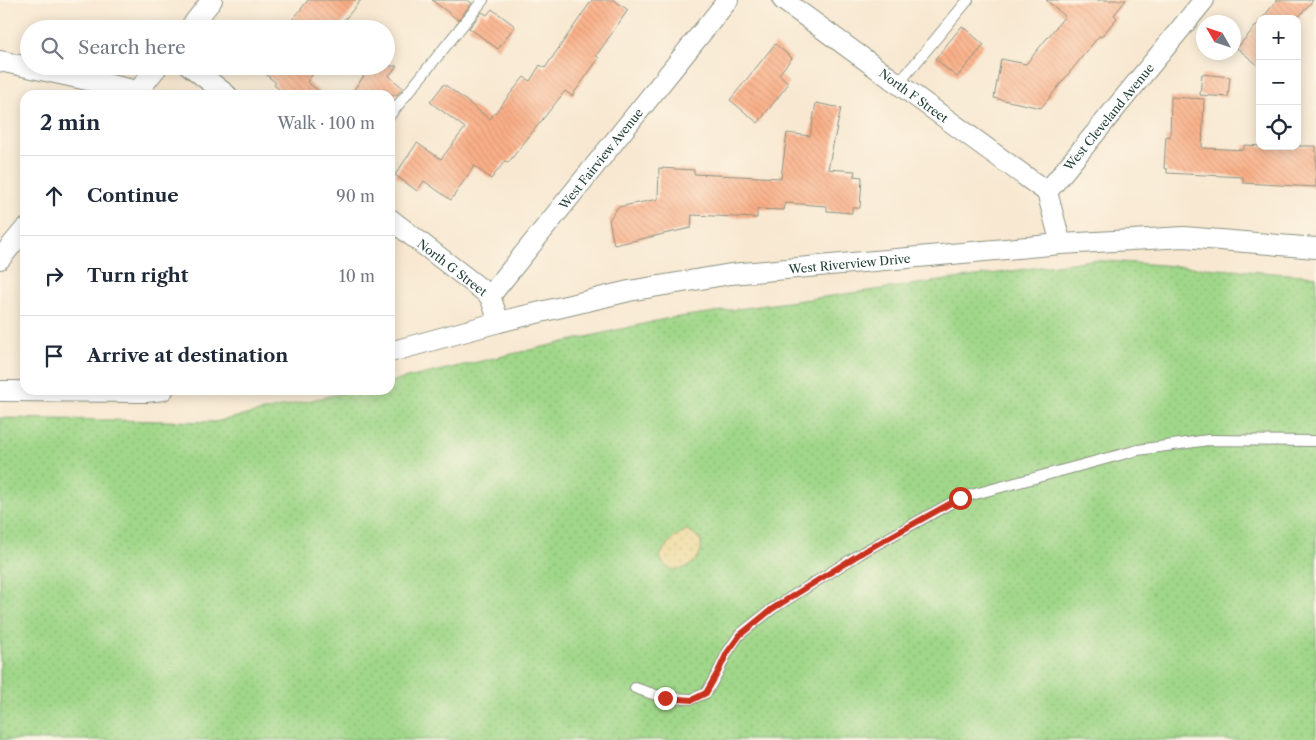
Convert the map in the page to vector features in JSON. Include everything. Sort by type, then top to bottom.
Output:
[{"type":"street","points":[[196,20],[212,0]]},
{"type":"street","name":"West Fairview Avenue","points":[[490,296],[728,0]]},
{"type":"street","name":"North F Street","points":[[783,0],[1047,192]]},
{"type":"street","name":"West Cleveland Avenue","points":[[1047,192],[1204,0]]},
{"type":"street","points":[[0,61],[20,66]]},
{"type":"street","points":[[60,75],[124,90]]},
{"type":"street","points":[[139,90],[151,75]]},
{"type":"street","points":[[201,75],[221,90]]},
{"type":"street","points":[[1047,192],[1061,244]]},
{"type":"street","name":"North G Street","points":[[395,224],[490,296]]},
{"type":"street","points":[[0,259],[20,235]]},
{"type":"street","name":"West Riverview Drive","points":[[395,351],[499,322],[629,290],[731,274],[1061,244],[1184,237],[1316,248]]},
{"type":"street","points":[[490,296],[499,322]]},
{"type":"street","points":[[0,391],[20,392]]},
{"type":"lane","points":[[395,109],[483,0]]},
{"type":"lane","points":[[899,84],[968,0]]},
{"type":"lane","points":[[635,688],[665,698],[692,700],[706,693],[727,653],[740,635],[772,609],[863,552],[960,498],[1138,450],[1208,440],[1316,441]]},
{"type":"green space","points":[[1092,260],[1316,276],[1316,740],[0,740],[0,418],[215,422],[334,395],[395,395],[395,381],[665,319]]},
{"type":"sand","points":[[687,530],[700,539],[701,548],[698,556],[693,563],[686,567],[670,568],[664,564],[660,556],[671,540]]},
{"type":"building","points":[[308,0],[361,0],[344,20],[292,20]]},
{"type":"building","points":[[432,0],[467,0],[472,3],[458,20]]},
{"type":"building","points":[[592,0],[614,0],[628,10],[596,56],[599,58],[572,96],[565,91],[508,163],[505,161],[491,179],[474,166],[451,200],[424,181],[417,191],[395,175],[417,143],[441,159],[465,128],[430,102],[444,84],[490,119],[524,77],[530,81],[540,65],[545,68]]},
{"type":"building","points":[[1046,0],[1126,0],[1114,15],[1117,18],[1101,37],[1099,36],[1041,108],[994,98],[1001,59],[1026,64],[1065,16]]},
{"type":"building","points":[[1277,0],[1313,0],[1300,15],[1265,15]]},
{"type":"building","points":[[492,9],[515,26],[498,49],[469,28],[482,12],[487,15]]},
{"type":"building","points":[[962,26],[984,45],[957,77],[935,59]]},
{"type":"building","points":[[1256,26],[1256,64],[1241,51],[1241,43]]},
{"type":"building","points":[[775,44],[792,58],[779,74],[789,83],[758,123],[730,100]]},
{"type":"building","points":[[1202,74],[1230,77],[1228,97],[1200,95]]},
{"type":"building","points":[[267,75],[312,75],[307,82],[317,90],[280,90],[274,85],[276,83]]},
{"type":"building","points":[[364,75],[390,75],[403,88],[397,95],[395,95],[395,90],[354,90]]},
{"type":"building","points":[[1171,97],[1204,99],[1202,148],[1244,150],[1244,145],[1256,146],[1256,150],[1301,150],[1301,146],[1316,146],[1316,187],[1243,183],[1243,177],[1167,173],[1167,169],[1164,168],[1166,136],[1170,137]]},
{"type":"building","points":[[816,103],[841,108],[828,169],[855,171],[854,176],[862,177],[860,208],[852,208],[852,213],[827,211],[827,206],[785,203],[784,210],[757,209],[757,218],[692,215],[691,228],[614,245],[609,220],[618,207],[658,199],[659,168],[694,170],[694,174],[781,178],[787,133],[810,136]]},
{"type":"route","points":[[665,698],[692,700],[706,693],[727,653],[740,635],[772,609],[863,552],[960,498]]}]
